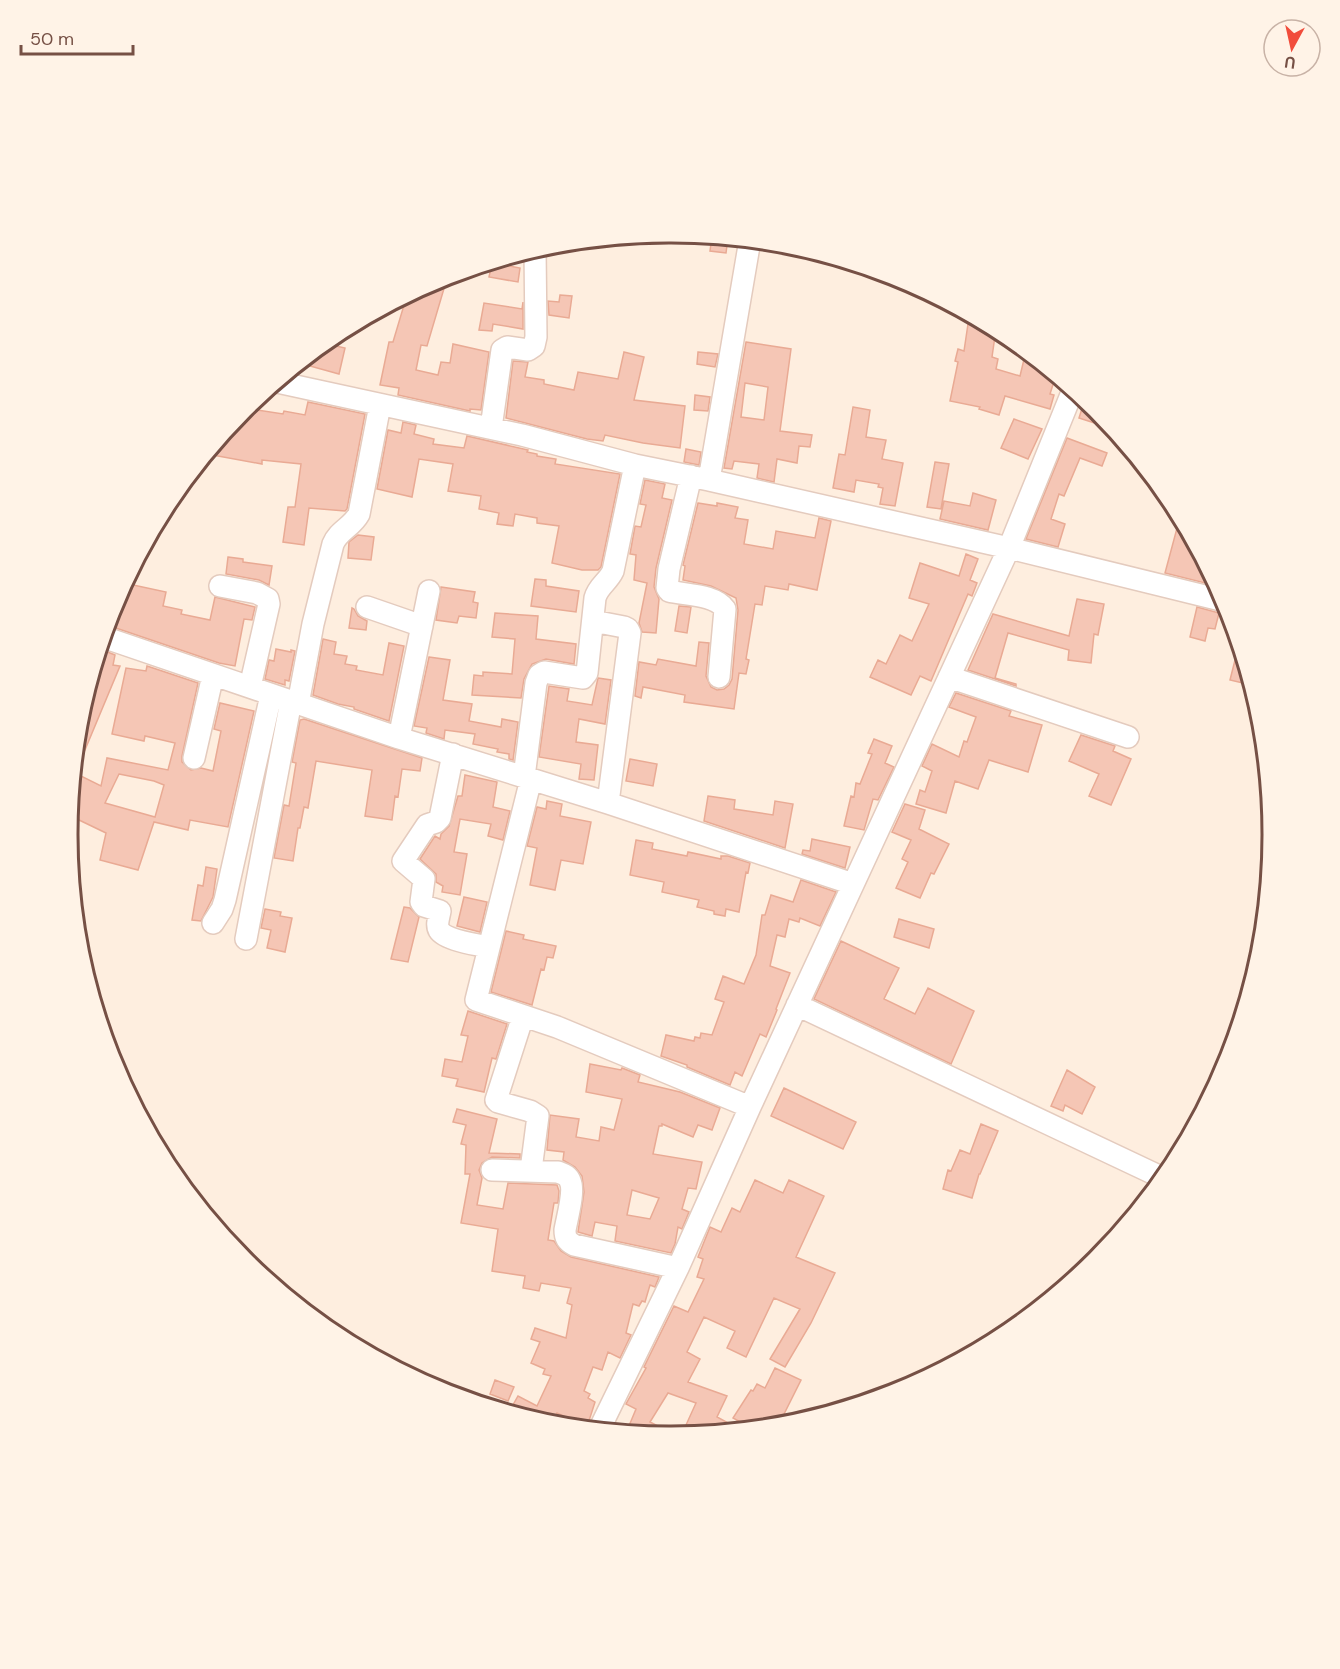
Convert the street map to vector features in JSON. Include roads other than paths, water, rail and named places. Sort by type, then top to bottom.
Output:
[{"type":"street","points":[[719,677],[725,609],[713,600],[669,591],[667,588],[669,569],[700,478],[748,248]]},
{"type":"street","points":[[491,428],[502,350],[507,347],[528,350],[534,346],[536,337],[535,259]]},
{"type":"street","points":[[286,384],[491,428],[635,465],[1010,548],[1212,598]]},
{"type":"street","points":[[603,1422],[678,1268],[797,1005],[1010,548],[1070,398]]},
{"type":"street","points":[[213,923],[222,909],[313,624],[333,544],[338,534],[355,522],[359,514],[380,405]]},
{"type":"street","points":[[635,465],[613,571],[609,580],[597,589],[588,667],[583,678],[544,672],[539,675],[536,683],[527,778],[476,1000],[557,1027],[750,1107]]},
{"type":"street","points":[[220,586],[257,593],[268,599],[269,604],[250,687]]},
{"type":"street","points":[[399,738],[429,591]]},
{"type":"street","points":[[367,607],[422,626]]},
{"type":"street","points":[[593,621],[624,627],[630,633],[608,803]]},
{"type":"street","points":[[110,640],[399,738],[608,803],[853,884]]},
{"type":"street","points":[[194,758],[213,675]]},
{"type":"street","points":[[949,678],[1128,737]]},
{"type":"street","points":[[246,939],[287,700]]},
{"type":"street","points":[[453,754],[440,818],[427,825],[403,861],[424,879],[422,902],[424,906],[440,911],[438,927],[442,933],[451,938],[489,947]]},
{"type":"street","points":[[797,1005],[1155,1174]]},
{"type":"street","points":[[523,1016],[496,1100],[530,1111],[538,1116],[531,1170]]},
{"type":"street","points":[[492,1170],[531,1170],[558,1172],[566,1175],[572,1189],[565,1230],[565,1236],[570,1243],[678,1268]]}]
